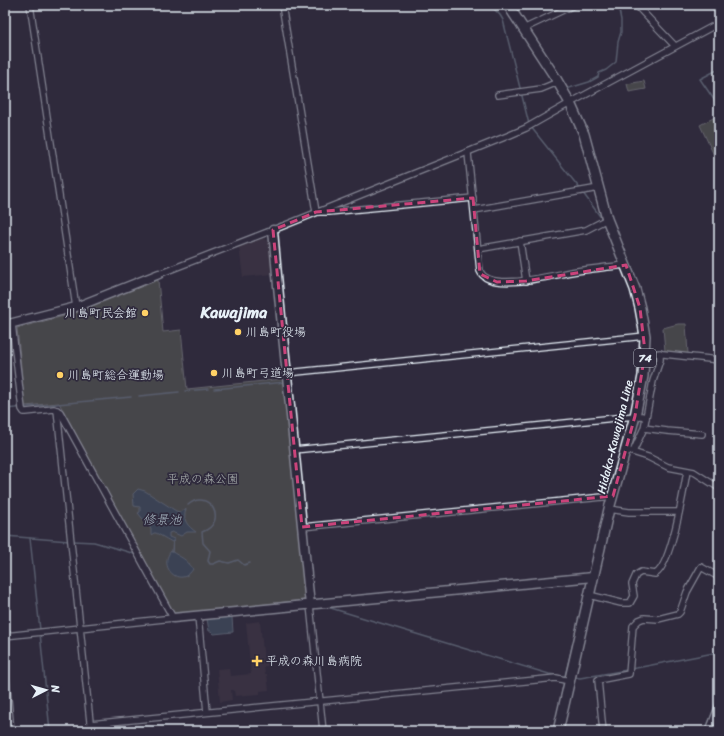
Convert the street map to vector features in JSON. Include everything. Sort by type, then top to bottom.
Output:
[{"type":"main road","name":"Hidaka-Kawajima Line","points":[[508,5],[558,82],[570,103],[584,134],[607,219],[635,289],[641,310],[645,336],[643,379],[629,451],[609,509],[558,731]]},
{"type":"street","points":[[30,5],[76,307]]},
{"type":"street","points":[[282,5],[316,212]]},
{"type":"street","points":[[523,29],[574,5]]},
{"type":"street","points":[[636,5],[676,46]]},
{"type":"street","points":[[57,410],[24,412],[22,409],[8,325],[76,307],[468,153],[526,128],[719,23]]},
{"type":"street","points":[[498,95],[541,89],[558,82]]},
{"type":"street","points":[[468,153],[480,272],[487,279],[497,282],[526,281],[572,272],[626,265]]},
{"type":"street","points":[[474,210],[599,188]]},
{"type":"street","points":[[316,212],[473,198]]},
{"type":"street","points":[[478,249],[586,230],[607,219]]},
{"type":"street","points":[[273,230],[323,731]]},
{"type":"street","points":[[520,242],[526,281]]},
{"type":"street","points":[[287,373],[645,336]]},
{"type":"street","points":[[645,352],[719,360]]},
{"type":"street","points":[[660,353],[660,360],[653,381],[644,428],[629,451],[668,467],[694,472],[719,488]]},
{"type":"street","points":[[643,379],[653,381]]},
{"type":"street","points":[[57,410],[64,419],[173,618]]},
{"type":"street","points":[[57,410],[91,731]]},
{"type":"street","points":[[294,450],[635,416],[642,416],[646,418]]},
{"type":"street","points":[[644,428],[702,434]]},
{"type":"street","points":[[589,595],[630,603],[634,596],[632,584],[636,574],[641,572],[655,574],[660,570],[673,538],[687,471]]},
{"type":"street","points":[[302,527],[613,496]]},
{"type":"street","points":[[609,509],[629,512],[679,512]]},
{"type":"street","points":[[603,731],[598,680],[629,674],[633,626],[639,620],[644,618],[658,619],[678,614],[687,592],[701,567],[719,577]]},
{"type":"street","points":[[5,636],[593,577]]},
{"type":"street","points":[[198,616],[207,712]]},
{"type":"street","points":[[5,667],[12,731]]},
{"type":"street","points":[[90,724],[556,678],[569,681]]},
{"type":"street","points":[[709,731],[719,705]]},
{"type":"highlighted area","points":[[473,198],[480,274],[497,282],[526,281],[626,265],[640,308],[645,352],[635,416],[613,496],[302,527],[273,230],[316,212]]},
{"type":"shaded area","points":[[262,238],[269,241],[273,274],[243,277],[239,247]]},
{"type":"shaded area","name":"平成の森川島病院","points":[[260,621],[264,661],[268,661],[268,666],[264,666],[265,674],[267,674],[269,690],[260,691],[260,694],[235,696],[234,690],[231,690],[232,700],[220,702],[217,669],[229,668],[230,676],[251,674],[246,623]]},
{"type":"green space","points":[[644,81],[646,89],[629,92],[627,84]]},
{"type":"green space","points":[[719,115],[719,163],[718,164],[700,125]]},
{"type":"green space","name":"平成の森公園","points":[[158,280],[163,332],[181,330],[187,389],[283,379],[305,598],[303,600],[175,614],[59,403],[25,406],[17,328],[72,314]]},
{"type":"green space","points":[[678,324],[686,324],[688,354],[665,351],[663,328]]},
{"type":"water","name":"修景池","points":[[138,489],[145,491],[176,511],[180,512],[186,509],[186,523],[196,532],[187,532],[181,536],[172,532],[169,533],[169,537],[174,539],[174,542],[156,533],[151,535],[151,529],[138,513],[140,512],[140,507],[134,506],[133,494]]},
{"type":"water","points":[[171,551],[186,560],[193,569],[188,575],[177,577],[172,574],[167,564],[167,557]]},
{"type":"water","points":[[232,617],[233,632],[214,634],[209,631],[207,619]]},
{"type":"waterway","points":[[490,5],[503,20],[529,124]]},
{"type":"waterway","points":[[566,89],[589,82],[598,77],[599,73],[606,70],[616,62],[618,42],[621,32],[621,20],[618,5]]},
{"type":"waterway","points":[[719,69],[700,79],[719,107]]},
{"type":"waterway","points":[[531,127],[581,190]]},
{"type":"waterway","points":[[583,193],[602,219]]},
{"type":"waterway","points":[[250,236],[281,223],[280,225]]},
{"type":"waterway","points":[[282,284],[291,370]]},
{"type":"waterway","points":[[214,389],[286,382]]},
{"type":"waterway","points":[[185,391],[208,389]]},
{"type":"waterway","points":[[139,396],[179,392]]},
{"type":"waterway","points":[[5,409],[131,397]]},
{"type":"waterway","points":[[188,505],[195,501],[203,500],[209,503],[213,508],[215,514],[214,521],[210,527],[202,532],[203,543],[210,551],[208,561],[210,564],[220,561],[229,563],[238,560],[244,565],[250,563]]},
{"type":"waterway","points":[[5,536],[69,541]]},
{"type":"waterway","points":[[30,538],[40,630]]},
{"type":"waterway","points":[[73,541],[94,542],[132,553],[136,556]]},
{"type":"waterway","points":[[172,552],[173,541]]},
{"type":"waterway","points":[[565,676],[588,581]]},
{"type":"waterway","points":[[324,606],[549,674],[568,677]]},
{"type":"waterway","points":[[40,633],[50,731]]},
{"type":"waterway","points":[[631,669],[719,652]]},
{"type":"waterway","points":[[574,677],[580,678],[627,670]]},
{"type":"waterway","points":[[556,721],[564,682]]},
{"type":"waterway","points":[[705,731],[719,696]]},
{"type":"place","name":"川島町民会館","points":[[145,313]]},
{"type":"place","name":"川島町役場","points":[[238,332]]},
{"type":"place","name":"川島町弓道場","points":[[214,373]]},
{"type":"place","name":"川島町総合運動場","points":[[60,375]]},
{"type":"place","name":"平成の森川島病院","points":[[257,661]]},
{"type":"district","name":"Kawajima","points":[[234,312]]}]
